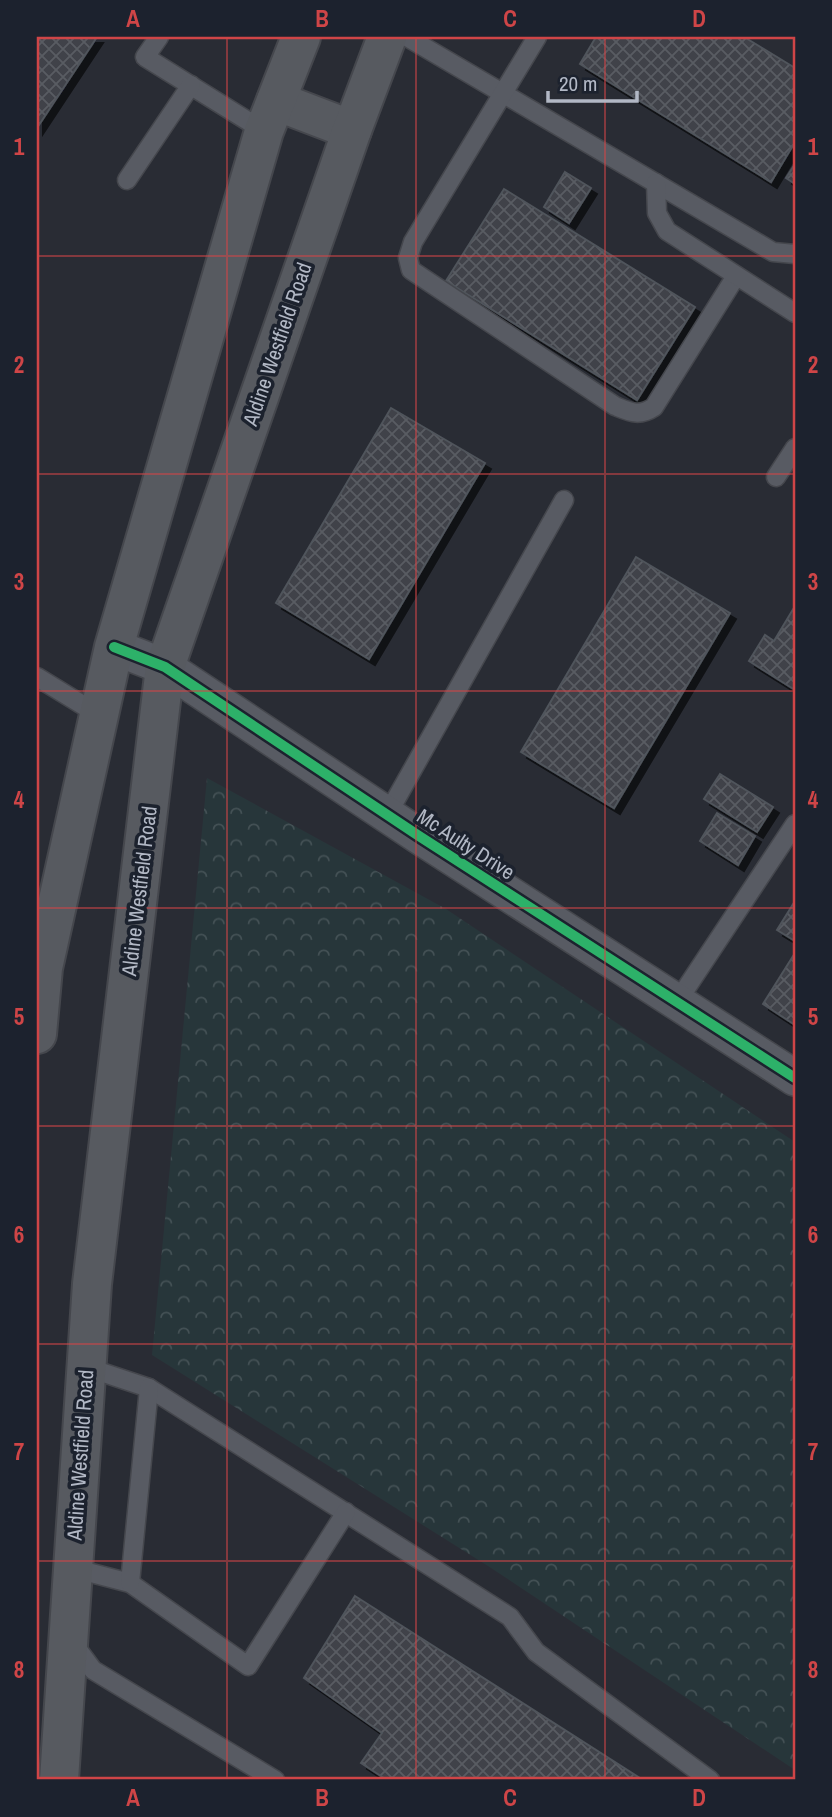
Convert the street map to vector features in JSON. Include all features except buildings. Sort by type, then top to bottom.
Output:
[{"type":"main road","points":[[37,1020],[43,968],[114,647],[270,116],[301,37]]},
{"type":"main road","name":"Aldine Westfield Road","points":[[59,1780],[52,1635],[72,1568],[92,1284],[165,667],[352,130],[387,37]]},
{"type":"main road","points":[[270,116],[352,130]]},
{"type":"street","name":"Mc Aulty Drive","points":[[114,647],[165,667],[387,815],[795,1078]]},
{"type":"lane","points":[[159,37],[145,57],[191,85],[270,116]]},
{"type":"lane","points":[[407,37],[773,252],[795,254]]},
{"type":"lane","points":[[537,37],[413,242],[408,258],[411,270],[615,405],[633,414],[645,413],[654,407],[736,276]]},
{"type":"lane","points":[[127,180],[191,85]]},
{"type":"lane","points":[[656,183],[657,213],[667,231],[795,313]]},
{"type":"lane","points":[[776,477],[795,449]]},
{"type":"lane","points":[[387,815],[564,500]]},
{"type":"lane","points":[[37,677],[99,715]]},
{"type":"lane","points":[[677,1002],[795,824]]},
{"type":"lane","points":[[86,1367],[149,1388],[510,1617],[537,1653],[710,1780]]},
{"type":"lane","points":[[130,1583],[149,1388]]},
{"type":"lane","points":[[72,1568],[130,1583],[248,1666],[346,1512]]},
{"type":"lane","points":[[52,1635],[93,1670],[275,1780]]},
{"type":"green space","points":[[207,778],[446,909],[795,1142],[795,1770],[488,1566],[152,1355]]},
{"type":"cycle path","points":[[114,647],[165,667],[419,836],[795,1078]]}]
